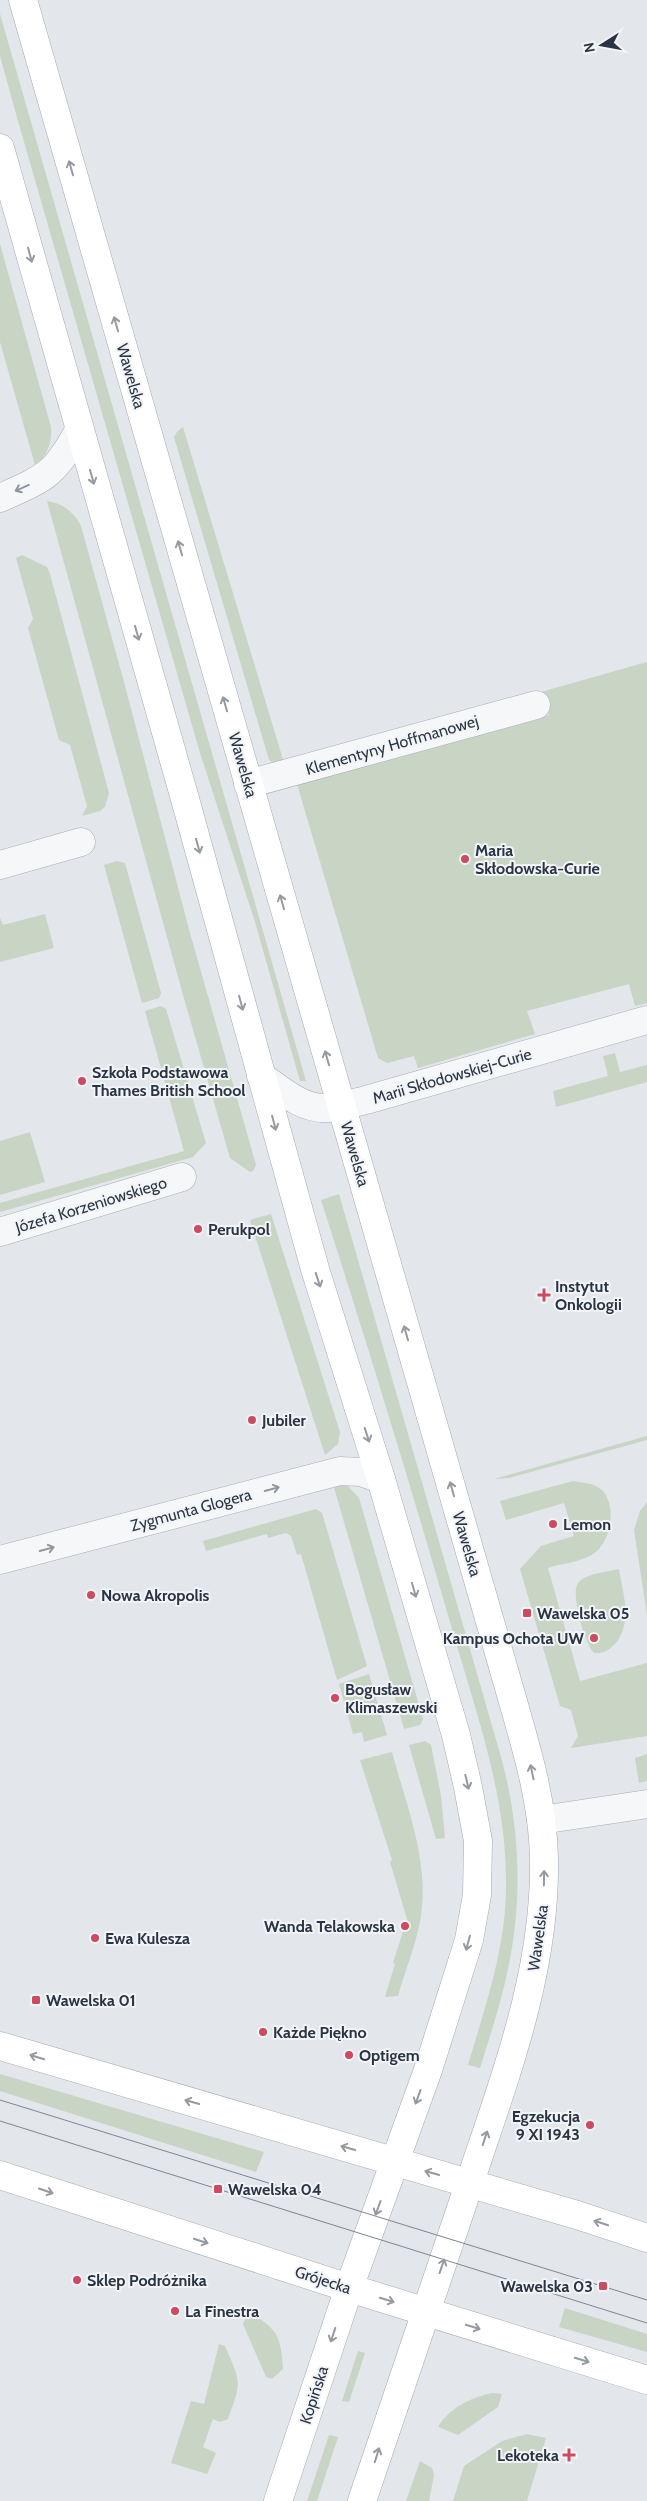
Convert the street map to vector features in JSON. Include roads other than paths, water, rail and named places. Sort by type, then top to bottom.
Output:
[{"type":"main road","name":"Wawelska","points":[[23,0],[512,1698],[531,1767],[541,1820],[544,1856],[544,1893],[536,1959],[512,2056],[426,2312]]},
{"type":"main road","points":[[0,148],[78,430],[185,799],[315,1269],[382,1479],[456,1735],[478,1841],[478,1895],[469,1940],[428,2070],[349,2288]]},
{"type":"main road","points":[[0,2046],[647,2238]]},
{"type":"main road","name":"Grójecka","points":[[0,2175],[349,2288],[647,2380]]},
{"type":"main road","name":"Kopińska","points":[[278,2501],[349,2288]]},
{"type":"main road","points":[[362,2501],[426,2312]]},
{"type":"street","points":[[0,498],[37,482],[51,472],[64,458],[78,430]]},
{"type":"street","name":"Klementyny Hoffmanowej","points":[[248,784],[536,705]]},
{"type":"street","points":[[0,865],[81,842]]},
{"type":"street","name":"Marii Skłodowskiej-Curie","points":[[262,1076],[302,1103],[321,1108],[366,1100],[647,1020]]},
{"type":"street","name":"Józefa Korzeniowskiego","points":[[0,1232],[182,1177]]},
{"type":"street","name":"Zygmunta Glogera","points":[[0,1560],[340,1471],[361,1472],[382,1479]]},
{"type":"street","points":[[541,1820],[647,1804]]},
{"type":"tram line","points":[[0,2100],[647,2300]]},
{"type":"tram line","points":[[0,2121],[647,2323]]},
{"type":"place","name":"Maria Skłodowska-Curie","points":[[465,859]]},
{"type":"place","name":"Szkoła Podstawowa Thames British School","points":[[82,1081]]},
{"type":"place","name":"Perukpol","points":[[198,1229]]},
{"type":"place","name":"Instytut Onkologii","points":[[544,1295]]},
{"type":"place","name":"Jubiler","points":[[252,1420]]},
{"type":"place","name":"Lemon","points":[[553,1524]]},
{"type":"place","name":"Nowa Akropolis","points":[[91,1595]]},
{"type":"place","name":"Wawelska 05","points":[[527,1613]]},
{"type":"place","name":"Kampus Ochota UW","points":[[594,1638]]},
{"type":"place","name":"Bogusław Klimaszewski","points":[[335,1698]]},
{"type":"place","name":"Wanda Telakowska","points":[[405,1926]]},
{"type":"place","name":"Ewa Kulesza","points":[[95,1938]]},
{"type":"place","name":"Wawelska 01","points":[[36,2000]]},
{"type":"place","name":"Każde Piękno","points":[[263,2032]]},
{"type":"place","name":"Optigem","points":[[349,2055]]},
{"type":"place","name":"Egzekucja 9 XI 1943","points":[[590,2125]]},
{"type":"place","name":"Wawelska 04","points":[[218,2189]]},
{"type":"place","name":"Sklep Podróżnika","points":[[77,2280]]},
{"type":"place","name":"Wawelska 03","points":[[603,2286]]},
{"type":"place","name":"La Finestra","points":[[175,2311]]},
{"type":"place","name":"Lekoteka","points":[[569,2455]]}]
